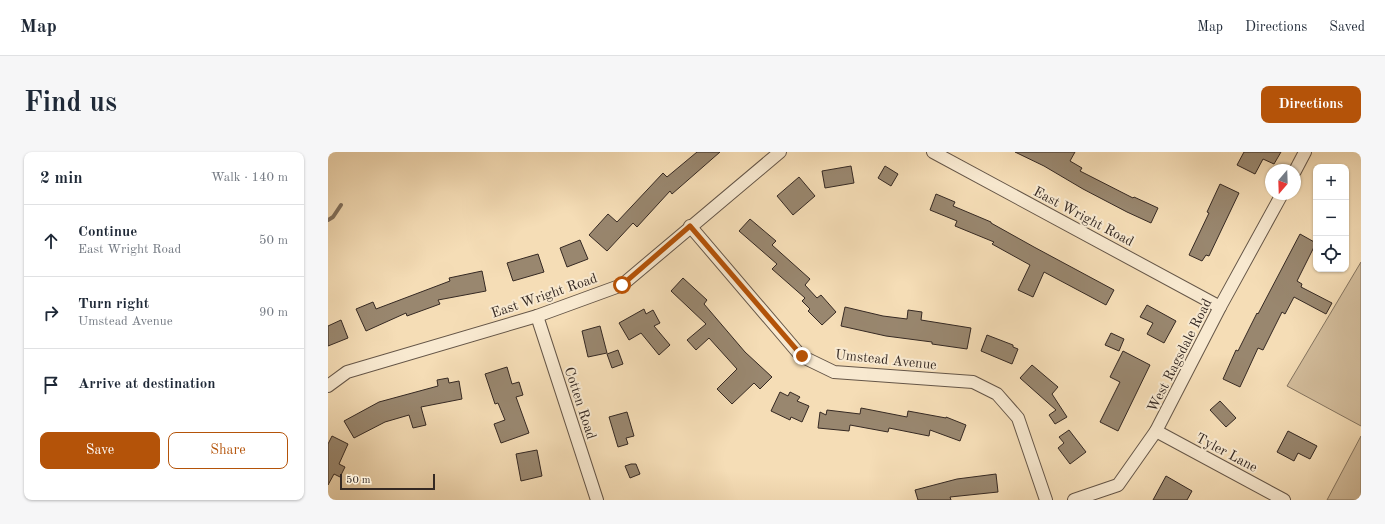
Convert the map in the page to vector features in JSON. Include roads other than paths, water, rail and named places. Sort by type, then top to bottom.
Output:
[{"type":"street","name":"East Wright Road","points":[[328,386],[347,372],[537,316],[622,285],[690,226],[780,152]]},
{"type":"street","name":"East Wright Road","points":[[933,152],[1220,307]]},
{"type":"street","points":[[1299,164],[1305,152]]},
{"type":"street","name":"West Ragsdale Road","points":[[1074,500],[1118,485],[1156,431],[1220,307],[1279,200]]},
{"type":"street","name":"Umstead Avenue","points":[[690,226],[802,356],[834,372],[973,382],[997,394],[1018,418],[1046,500]]},
{"type":"street","name":"Cotten Road","points":[[537,316],[597,500]]},
{"type":"street","name":"Tyler Lane","points":[[1156,431],[1284,500]]},
{"type":"waterway","points":[[328,220],[333,217],[341,205]]}]
